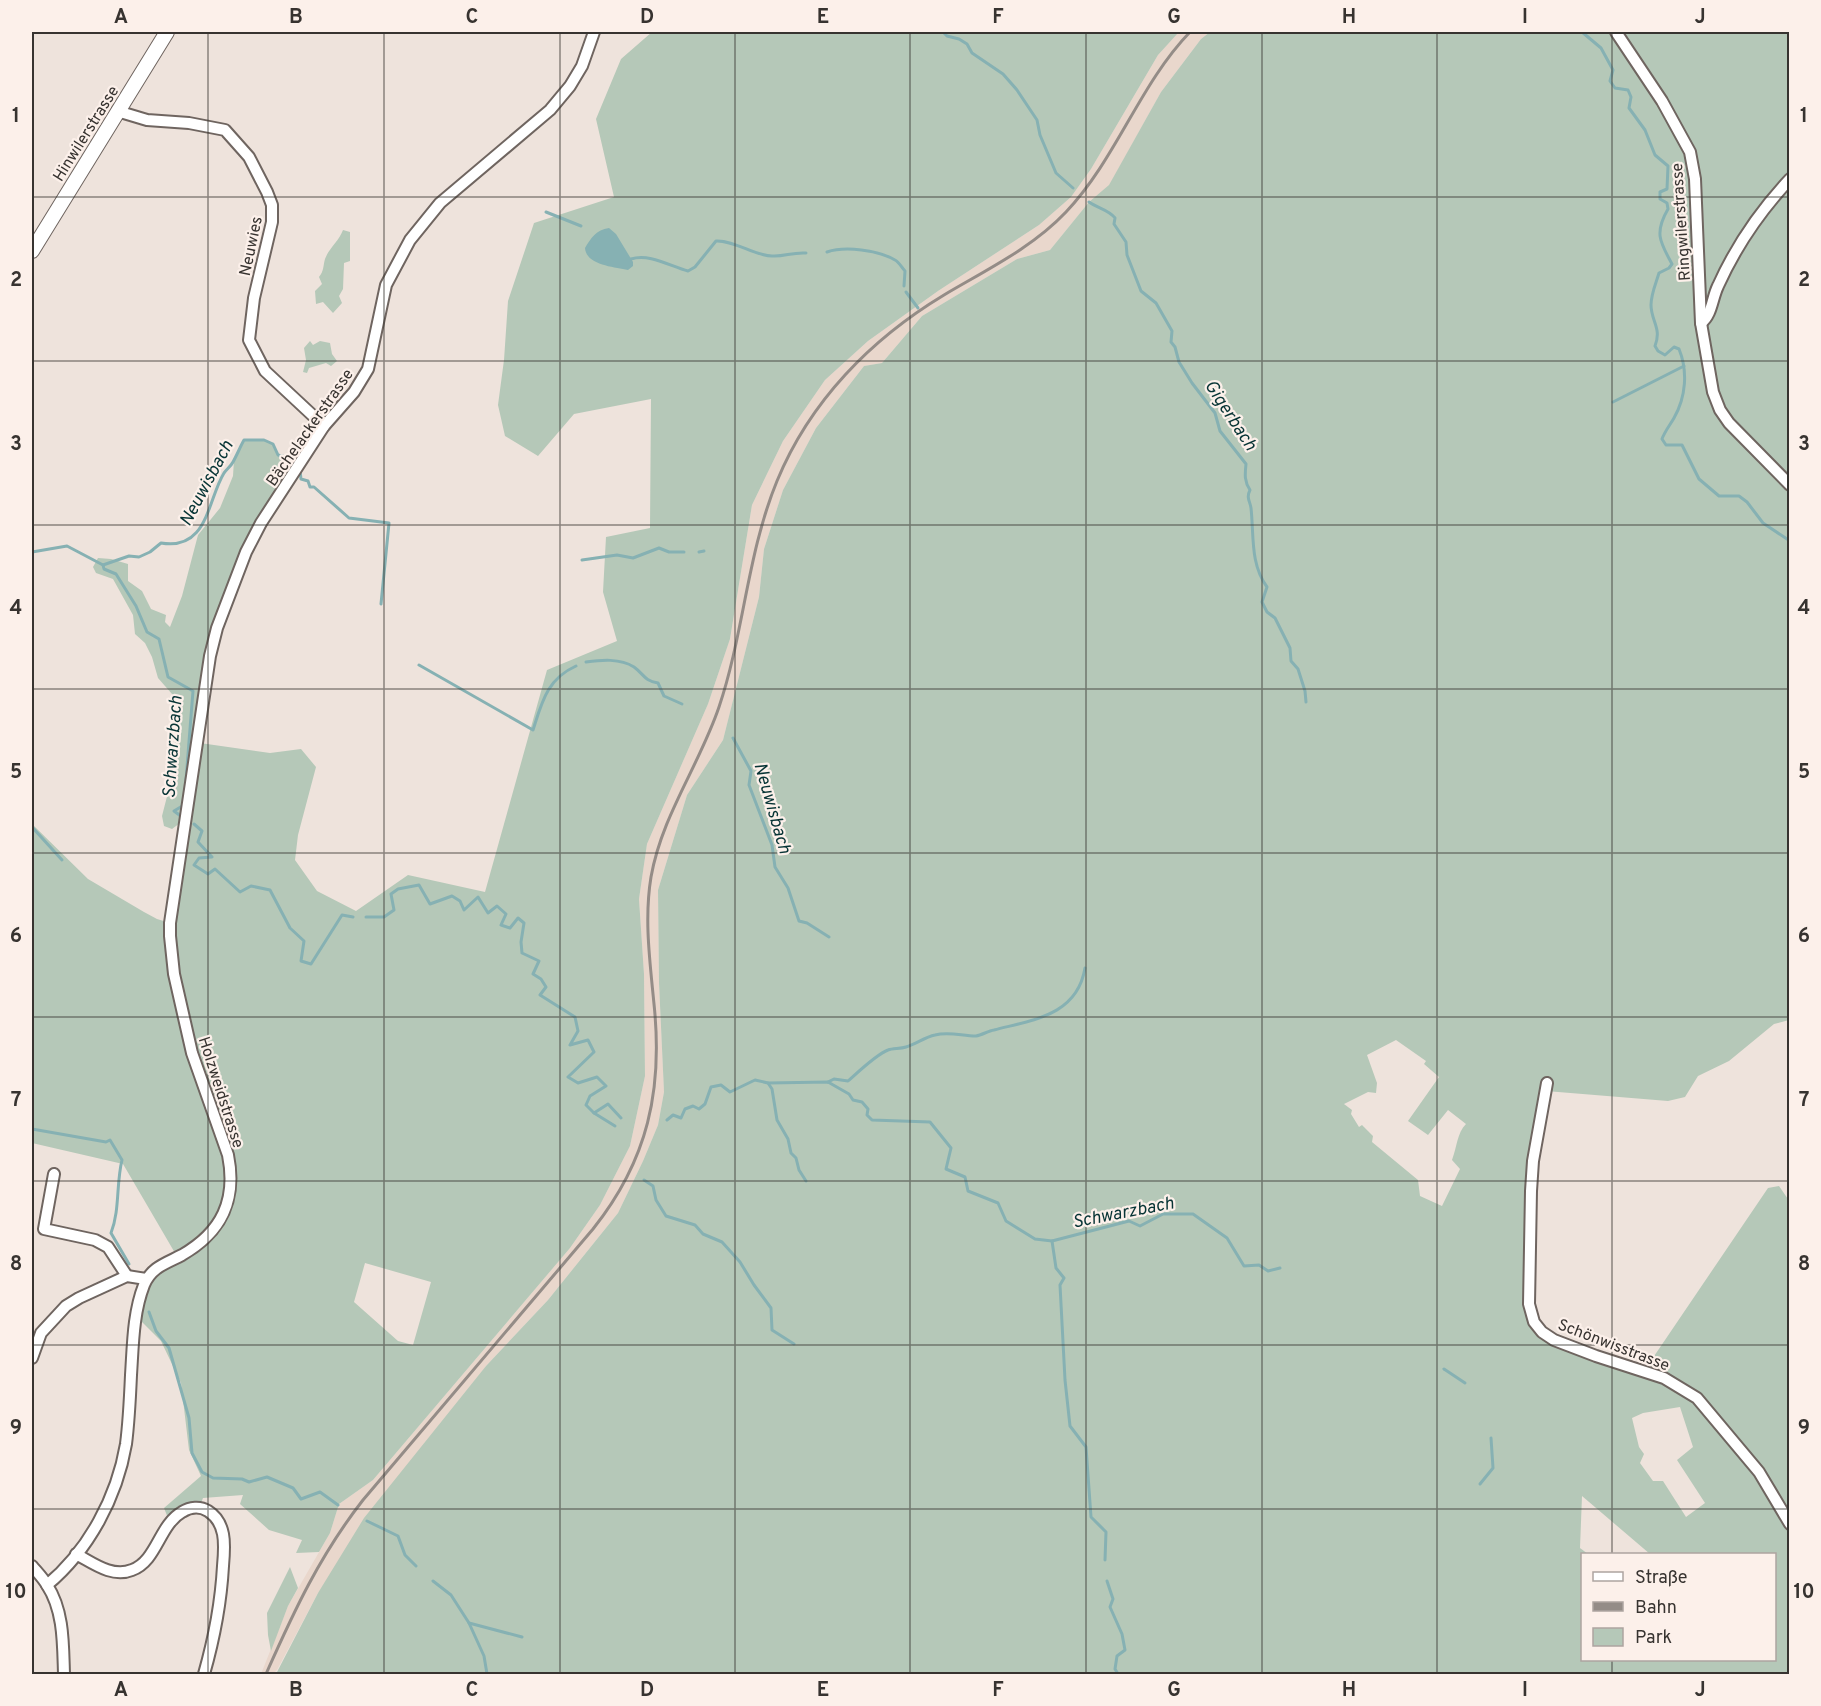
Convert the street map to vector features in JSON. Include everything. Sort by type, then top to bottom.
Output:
[{"type":"main road","name":"Hinwilerstrasse","points":[[32,251],[167,32]]},
{"type":"street","name":"Bächelackerstrasse","points":[[210,656],[217,628],[246,552],[261,524],[324,426],[354,392],[368,369],[386,285],[410,240],[440,203],[550,110],[570,86],[582,66],[594,32]]},
{"type":"street","name":"Ringwilerstrasse","points":[[1616,32],[1662,101],[1690,152],[1695,179],[1701,323],[1713,392],[1720,410],[1729,423],[1790,485]]},
{"type":"street","name":"Neuwies","points":[[117,111],[147,120],[189,123],[225,130],[249,157],[272,206],[272,222],[254,298],[249,340],[269,376],[324,426]]},
{"type":"street","points":[[1701,323],[1709,314],[1718,285],[1749,228],[1766,204],[1790,179]]},
{"type":"street","name":"Holzweidstrasse","points":[[146,1279],[155,1269],[188,1251],[214,1228],[226,1210],[231,1190],[226,1149],[198,1071],[179,996],[172,964],[170,936],[170,923],[210,656]]},
{"type":"street","name":"Schönwisstrasse","points":[[1547,1083],[1533,1161],[1531,1191],[1529,1304],[1534,1322],[1542,1332],[1554,1340],[1664,1378],[1697,1398],[1759,1472],[1790,1524]]},
{"type":"street","points":[[54,1174],[44,1229],[95,1240],[108,1247],[128,1276]]},
{"type":"street","points":[[32,1358],[41,1333],[66,1306],[128,1276],[146,1279],[134,1329],[127,1434],[122,1463],[104,1511],[93,1531],[76,1554],[47,1585]]},
{"type":"street","points":[[76,1554],[106,1570],[118,1573],[127,1572],[143,1563],[170,1523],[180,1513],[191,1508],[202,1509],[215,1516],[224,1535],[223,1568],[216,1623],[204,1674]]},
{"type":"street","points":[[32,1566],[47,1585],[57,1608],[63,1637],[64,1674]]},
{"type":"shaded area","points":[[1179,32],[1210,32],[1201,39],[1161,92],[1109,186],[1089,202],[1050,250],[1017,259],[922,316],[882,363],[864,366],[816,428],[783,490],[764,549],[759,597],[723,740],[687,795],[658,890],[664,1092],[658,1125],[643,1161],[618,1213],[548,1300],[486,1366],[318,1593],[277,1670],[273,1674],[261,1674],[288,1606],[330,1533],[339,1504],[373,1480],[570,1248],[600,1205],[630,1146],[645,1076],[644,974],[639,899],[647,844],[708,704],[730,639],[752,505],[783,441],[825,380],[868,341],[938,291],[1039,225],[1071,197],[1091,169],[1158,55]]},
{"type":"green space","points":[[652,32],[1179,32],[1158,55],[1091,169],[1071,197],[1039,225],[938,291],[868,341],[825,380],[783,441],[752,505],[730,639],[708,704],[647,844],[639,899],[644,974],[645,1076],[630,1146],[600,1205],[570,1248],[373,1480],[339,1504],[330,1533],[319,1552],[296,1553],[302,1540],[269,1530],[240,1504],[243,1495],[203,1498],[199,1508],[170,1523],[164,1508],[201,1476],[189,1450],[181,1383],[161,1341],[131,1311],[147,1273],[175,1253],[123,1164],[32,1143],[32,824],[88,879],[157,919],[170,923],[200,743],[270,753],[301,749],[316,767],[298,835],[295,860],[317,891],[356,911],[408,875],[485,892],[547,670],[617,641],[603,592],[606,537],[650,528],[651,399],[574,414],[538,456],[505,436],[498,405],[508,301],[534,223],[614,197],[596,119],[621,59]],"holes":[[[365,1263],[431,1282],[413,1345],[398,1341],[354,1302]]]},
{"type":"green space","points":[[1210,32],[1789,32],[1789,1020],[1774,1024],[1729,1061],[1698,1076],[1685,1097],[1668,1101],[1546,1091],[1536,1139],[1529,1304],[1542,1332],[1644,1371],[1768,1188],[1779,1186],[1790,1202],[1789,1674],[276,1674],[318,1593],[364,1518],[486,1366],[548,1300],[618,1213],[643,1161],[658,1125],[664,1092],[658,890],[687,795],[723,740],[759,597],[764,549],[783,490],[816,428],[864,366],[882,363],[922,316],[1017,259],[1050,250],[1089,202],[1109,185],[1161,92],[1201,39]],"holes":[[[1396,1040],[1426,1061],[1424,1064],[1439,1077],[1408,1121],[1428,1135],[1448,1110],[1466,1124],[1459,1136],[1452,1160],[1460,1169],[1442,1206],[1420,1196],[1418,1180],[1372,1142],[1373,1136],[1362,1125],[1359,1127],[1351,1114],[1352,1110],[1344,1104],[1368,1092],[1376,1093],[1377,1083],[1367,1055]],[[1680,1407],[1693,1447],[1677,1460],[1705,1503],[1686,1517],[1663,1481],[1653,1481],[1640,1463],[1644,1454],[1639,1447],[1632,1418],[1643,1413]]]},
{"type":"green space","points":[[343,230],[350,232],[350,261],[344,263],[343,289],[339,296],[342,303],[333,313],[323,302],[316,304],[315,291],[322,284],[319,277],[323,271],[325,259]]},
{"type":"green space","points":[[310,341],[313,345],[320,341],[330,343],[332,354],[337,361],[331,366],[326,363],[309,368],[307,373],[303,372],[306,360],[304,348]]},
{"type":"green space","points":[[244,440],[264,440],[273,444],[278,455],[290,458],[298,467],[261,523],[217,628],[184,820],[172,829],[164,826],[162,816],[172,777],[179,702],[158,678],[145,643],[135,634],[133,615],[113,579],[96,573],[93,567],[98,558],[128,564],[128,581],[142,591],[151,609],[166,615],[165,622],[170,627],[182,596],[198,535],[220,508],[233,476],[234,460]]},
{"type":"green space","points":[[290,1567],[298,1588],[288,1606],[271,1651],[267,1613]]},
{"type":"water","points":[[609,228],[616,234],[633,262],[633,266],[628,270],[595,262],[587,254],[585,248],[592,238]]},
{"type":"waterway","name":"Gigerbach","points":[[943,32],[967,44],[972,53],[1003,74],[1017,90],[1037,120],[1040,135],[1056,173],[1073,188]]},
{"type":"waterway","points":[[1582,32],[1601,48],[1613,70],[1610,81],[1615,88],[1628,90],[1631,97],[1629,108],[1645,130],[1655,155],[1668,166],[1667,189],[1660,192],[1660,199],[1667,203],[1668,209],[1661,225],[1660,237],[1672,264],[1659,273],[1651,311],[1657,329],[1655,346],[1665,355],[1674,347],[1679,349],[1685,375],[1678,410],[1662,439],[1666,445],[1682,445],[1699,479],[1719,496],[1739,496],[1747,502],[1763,523],[1790,541]]},
{"type":"waterway","name":"Gigerbach","points":[[1089,202],[1115,218],[1114,224],[1126,242],[1127,255],[1141,291],[1156,303],[1172,331],[1171,342],[1175,347],[1179,362],[1215,413],[1220,431],[1246,464],[1245,477],[1250,490],[1248,497],[1255,559],[1267,587],[1262,602],[1267,612],[1275,618],[1290,648],[1291,661],[1298,669],[1306,702]]},
{"type":"waterway","points":[[546,212],[581,226]]},
{"type":"waterway","points":[[631,259],[652,259],[688,271],[695,267],[716,241],[723,241],[765,255],[806,253]]},
{"type":"waterway","points":[[827,252],[852,249],[871,251],[888,257],[896,261],[905,271],[904,286]]},
{"type":"waterway","points":[[906,292],[918,308]]},
{"type":"waterway","points":[[1613,402],[1684,366]]},
{"type":"waterway","name":"Neuwisbach","points":[[103,565],[129,556],[139,557],[161,543],[177,543],[197,532],[204,522],[218,484],[244,440],[264,440],[273,444],[278,455],[290,458],[294,462]]},
{"type":"waterway","name":"Neuwisbach","points":[[300,471],[301,479],[308,481],[310,487],[314,487],[349,518],[389,523],[381,604]]},
{"type":"waterway","name":"Schwarzbach","points":[[32,552],[67,546],[116,574],[136,606],[147,632],[159,639],[168,677],[193,691],[186,780]]},
{"type":"waterway","points":[[582,560],[617,555],[633,558],[659,548],[669,552],[684,552]]},
{"type":"waterway","points":[[699,552],[704,551]]},
{"type":"waterway","name":"Neuwisbach","points":[[586,662],[610,660],[629,664],[647,679],[658,683],[664,696],[682,704]]},
{"type":"waterway","name":"Neuwisbach","points":[[419,665],[533,730],[547,692],[558,678],[576,666]]},
{"type":"waterway","name":"Neuwisbach","points":[[733,738],[751,771],[749,785],[772,845],[775,867],[788,888],[799,921],[807,923],[829,937]]},
{"type":"waterway","name":"Schwarzbach","points":[[182,817],[174,811],[184,805]]},
{"type":"waterway","name":"Schwarzbach","points":[[194,824],[202,831],[198,842],[212,857],[199,858],[194,865],[208,874],[215,869],[240,892],[251,886],[270,890],[290,928],[304,941],[301,961],[311,964],[342,915],[353,917]]},
{"type":"waterway","points":[[32,827],[62,860]]},
{"type":"waterway","name":"Schwarzbach","points":[[366,917],[384,917],[394,910],[391,894],[398,889],[419,885],[430,904],[452,896],[460,901],[464,910],[478,897],[488,913],[497,906],[506,914],[501,925],[510,928],[518,918],[524,923],[522,953],[539,961],[533,974],[541,979],[546,987],[540,995],[575,1017],[578,1031],[570,1045],[588,1040],[594,1052],[568,1077],[578,1083],[597,1077],[606,1086],[590,1096],[586,1105],[594,1113],[608,1104],[621,1118]]},
{"type":"waterway","points":[[828,1082],[834,1079],[848,1081],[883,1052],[906,1047],[931,1036],[945,1033],[976,1036],[1051,1013],[1073,997],[1085,968]]},
{"type":"waterway","name":"Schwarzbach","points":[[667,1120],[673,1115],[681,1118],[685,1109],[693,1106],[699,1109],[705,1104],[711,1087],[721,1085],[730,1092],[755,1080],[768,1083],[828,1082],[849,1094],[853,1100],[862,1102],[868,1109],[867,1115],[872,1120],[930,1122],[951,1148],[946,1169],[965,1177],[968,1191],[998,1203],[1006,1221],[1035,1239],[1052,1241],[1129,1221],[1140,1226],[1163,1214],[1193,1214],[1227,1238],[1244,1266],[1259,1265],[1268,1271],[1280,1268]]},
{"type":"waterway","points":[[768,1083],[772,1089],[777,1120],[806,1181]]},
{"type":"waterway","points":[[594,1113],[615,1126]]},
{"type":"waterway","points":[[32,1129],[106,1142],[110,1140],[122,1160],[116,1215],[111,1233],[129,1264]]},
{"type":"waterway","points":[[644,1180],[653,1186],[656,1200],[666,1216],[695,1225],[703,1234],[722,1242],[740,1262],[771,1308],[772,1330],[794,1344]]},
{"type":"waterway","points":[[1052,1241],[1056,1268],[1064,1278],[1060,1285],[1070,1426],[1086,1447],[1091,1517],[1106,1532],[1105,1560]]},
{"type":"waterway","points":[[149,1312],[156,1331],[169,1348],[189,1418],[192,1453],[202,1472],[213,1478],[242,1479],[249,1482],[267,1477],[293,1488],[301,1499],[320,1492],[338,1505]]},
{"type":"waterway","name":"Schwarzbach","points":[[1444,1369],[1465,1383]]},
{"type":"waterway","name":"Schwarzbach","points":[[1480,1484],[1493,1468],[1491,1438]]},
{"type":"waterway","points":[[367,1521],[398,1536],[405,1555],[416,1566]]},
{"type":"waterway","points":[[433,1581],[451,1595],[469,1623],[522,1637]]},
{"type":"waterway","points":[[1107,1581],[1113,1599],[1110,1607],[1122,1634],[1125,1650],[1117,1656],[1115,1669],[1118,1674]]},
{"type":"waterway","points":[[469,1623],[484,1656],[487,1674]]},
{"type":"railway","points":[[266,1674],[309,1584],[348,1521],[363,1500],[593,1229],[612,1203],[639,1150],[648,1123],[656,1066],[648,925],[649,893],[656,854],[663,833],[719,707],[759,537],[777,481],[791,452],[825,399],[846,374],[892,331],[917,312],[1024,247],[1066,212],[1100,169],[1156,75],[1190,32]]}]
